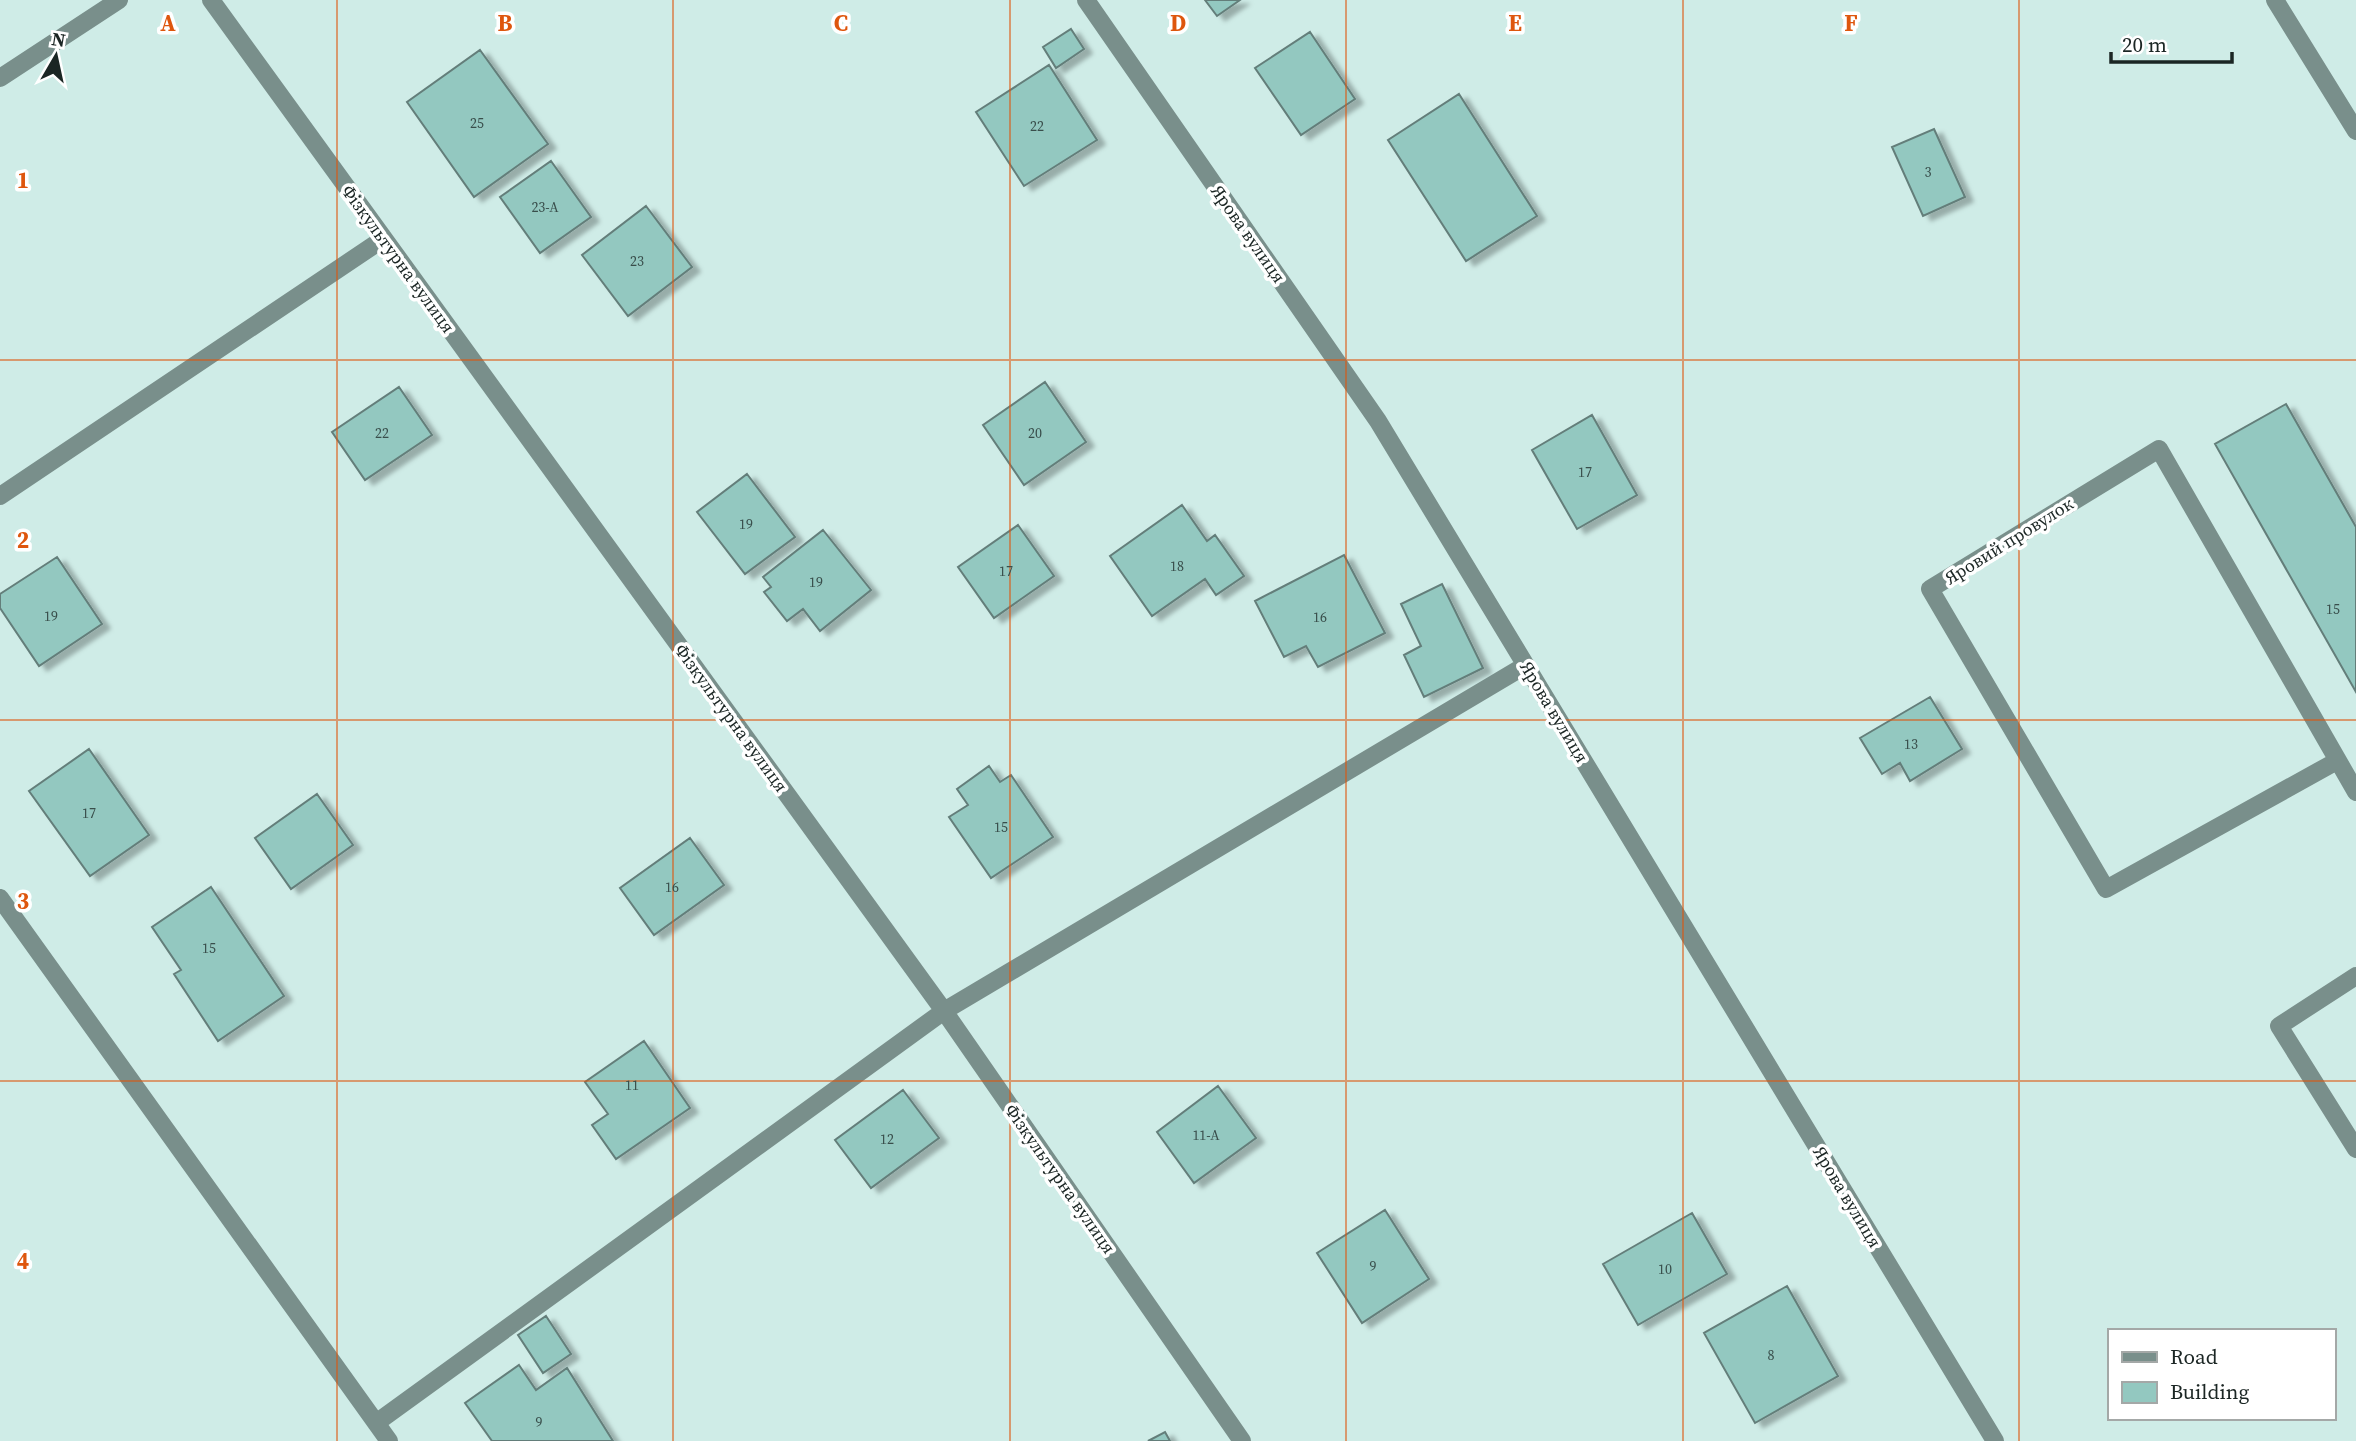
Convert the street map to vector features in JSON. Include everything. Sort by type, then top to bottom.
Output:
[{"type":"street","points":[[0,78],[119,0]]},
{"type":"street","name":"Фізкультурна вулиця","points":[[211,0],[944,1011],[1242,1441]]},
{"type":"street","name":"Ярова вулиця","points":[[1086,0],[1378,421],[1995,1441]]},
{"type":"street","points":[[2275,0],[2356,131]]},
{"type":"street","points":[[0,496],[383,239]]},
{"type":"street","name":"Яровий провулок","points":[[2159,449],[2337,761],[2106,889],[1930,589],[2159,449]]},
{"type":"street","points":[[376,1423],[944,1011],[1526,665]]},
{"type":"street","points":[[2337,761],[2356,792]]},
{"type":"street","points":[[0,898],[389,1441]]},
{"type":"street","points":[[2356,976],[2279,1026],[2356,1149]]},
{"type":"building","points":[[1205,0],[1240,0],[1217,16]]},
{"type":"building","points":[[1071,29],[1084,49],[1056,68],[1043,47]]},
{"type":"building","points":[[1310,32],[1355,99],[1301,135],[1255,68]]},
{"type":"building","points":[[480,50],[548,144],[474,197],[407,102]]},
{"type":"building","points":[[1049,65],[1097,140],[1024,186],[976,112]]},
{"type":"building","points":[[1459,94],[1537,216],[1466,261],[1388,140]]},
{"type":"building","points":[[1934,129],[1965,197],[1923,216],[1892,147]]},
{"type":"building","points":[[551,161],[591,217],[540,253],[500,197]]},
{"type":"building","points":[[646,206],[692,267],[628,316],[582,255]]},
{"type":"building","points":[[1045,382],[1086,442],[1024,485],[983,425]]},
{"type":"building","points":[[399,387],[432,435],[365,480],[332,432]]},
{"type":"building","points":[[2286,404],[2356,527],[2356,692],[2215,444]]},
{"type":"building","points":[[1592,415],[1637,495],[1577,529],[1532,450]]},
{"type":"building","points":[[747,474],[795,537],[745,574],[697,512]]},
{"type":"building","points":[[1182,505],[1207,541],[1215,535],[1244,576],[1216,595],[1205,579],[1152,616],[1110,556]]},
{"type":"building","points":[[1018,525],[1054,576],[994,618],[958,567]]},
{"type":"building","points":[[823,530],[871,590],[820,631],[803,609],[787,621],[764,592],[771,587],[763,577]]},
{"type":"building","points":[[1344,555],[1385,633],[1318,667],[1306,646],[1284,657],[1255,601]]},
{"type":"building","points":[[57,557],[102,624],[39,666],[0,608],[0,594]]},
{"type":"building","points":[[1442,584],[1483,668],[1424,697],[1404,655],[1421,646],[1401,604]]},
{"type":"building","points":[[1930,697],[1962,749],[1910,781],[1900,763],[1882,774],[1860,738]]},
{"type":"building","points":[[89,749],[149,835],[90,876],[29,791]]},
{"type":"building","points":[[989,766],[1000,782],[1011,775],[1053,837],[991,878],[949,817],[968,805],[957,789]]},
{"type":"building","points":[[317,794],[353,845],[291,889],[255,838]]},
{"type":"building","points":[[690,838],[724,885],[654,935],[620,888]]},
{"type":"building","points":[[211,887],[284,996],[218,1041],[174,974],[181,970],[152,927]]},
{"type":"building","points":[[644,1041],[690,1108],[616,1159],[592,1125],[608,1114],[585,1082]]},
{"type":"building","points":[[1218,1086],[1256,1138],[1194,1183],[1157,1132]]},
{"type":"building","points":[[903,1090],[939,1138],[871,1188],[835,1140]]},
{"type":"building","points":[[1385,1210],[1429,1279],[1362,1323],[1317,1253]]},
{"type":"building","points":[[1692,1213],[1727,1274],[1638,1325],[1603,1264]]},
{"type":"building","points":[[1787,1286],[1838,1376],[1755,1423],[1704,1333]]},
{"type":"building","points":[[546,1316],[571,1354],[543,1373],[518,1335]]},
{"type":"building","points":[[519,1365],[536,1390],[567,1368],[613,1441],[492,1441],[465,1403]]},
{"type":"building","points":[[1165,1432],[1170,1441],[1148,1441]]}]
